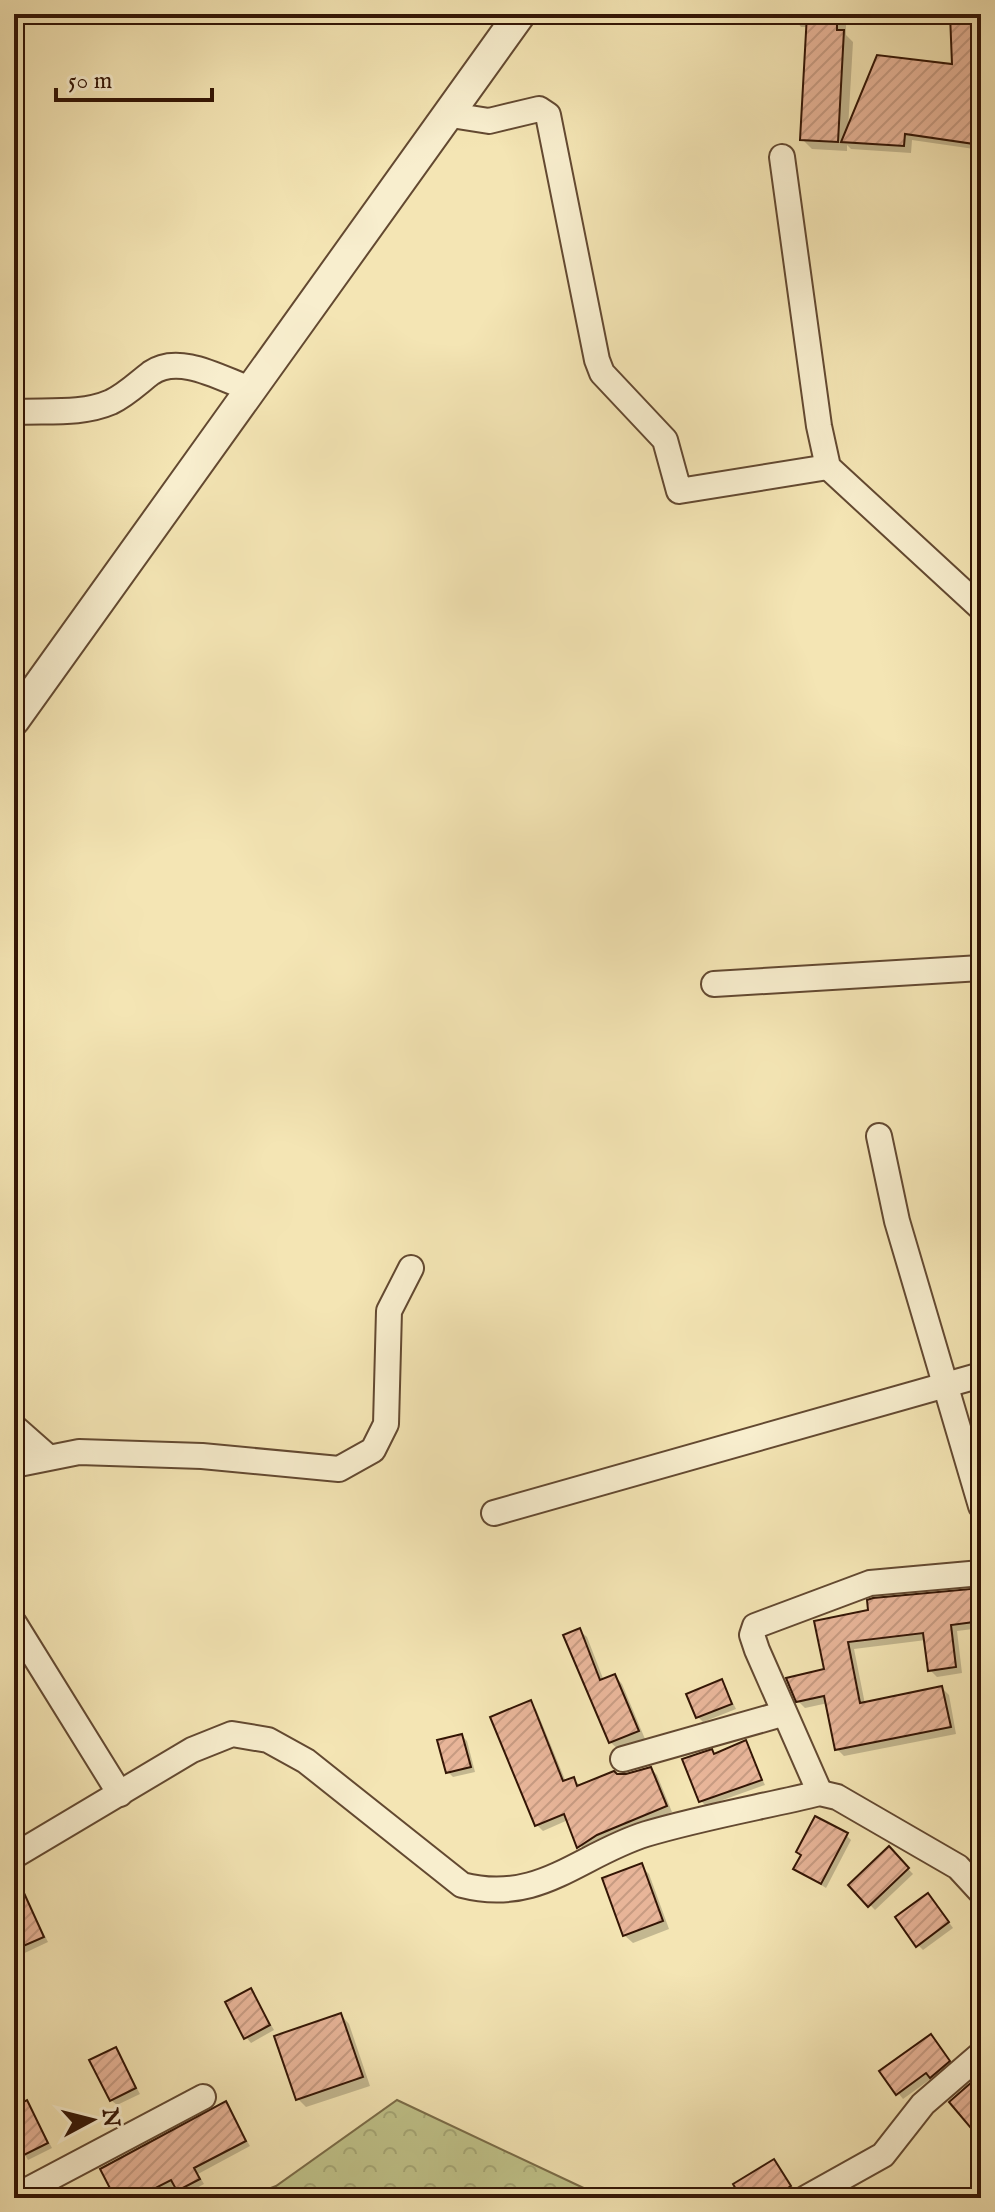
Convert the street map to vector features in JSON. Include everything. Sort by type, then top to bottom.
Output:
[{"type":"street","points":[[14,720],[250,389],[451,115],[520,14]]},
{"type":"street","points":[[451,115],[489,121],[539,109],[548,115],[597,360],[602,373],[665,440],[679,491],[828,467]]},
{"type":"street","points":[[782,157],[819,426],[828,467],[981,608]]},
{"type":"street","points":[[14,412],[98,406],[113,401],[154,371],[169,365],[187,367],[250,389]]},
{"type":"street","points":[[714,984],[981,968]]},
{"type":"street","points":[[879,1136],[897,1221],[981,1506]]},
{"type":"street","points":[[14,1465],[79,1452],[202,1456],[339,1469],[373,1450],[386,1424],[389,1311],[411,1268]]},
{"type":"street","points":[[494,1513],[981,1375]]},
{"type":"street","points":[[14,1427],[48,1457]]},
{"type":"street","points":[[820,1793],[782,1714],[757,1650],[752,1635],[755,1626],[870,1583],[981,1573]]},
{"type":"street","points":[[14,1623],[120,1794]]},
{"type":"street","points":[[623,1759],[782,1714]]},
{"type":"street","points":[[14,1856],[192,1750],[232,1734],[268,1740],[350,1793],[462,1885],[491,1892],[543,1883],[646,1834],[820,1793],[837,1797],[970,1864],[981,1892]]},
{"type":"street","points":[[806,2198],[883,2155],[923,2104],[981,2054]]},
{"type":"street","points":[[14,2197],[203,2097]]},
{"type":"green space","points":[[397,2100],[601,2198],[245,2198],[276,2186]]},
{"type":"building","points":[[807,14],[837,14],[837,30],[844,30],[838,142],[800,140]]},
{"type":"building","points":[[950,14],[981,14],[981,145],[905,134],[904,146],[841,142],[877,55],[952,64]]},
{"type":"building","points":[[981,1588],[981,1621],[951,1625],[956,1667],[928,1671],[923,1633],[848,1642],[860,1703],[942,1686],[951,1727],[835,1750],[824,1696],[796,1702],[786,1678],[824,1669],[814,1621],[868,1610],[867,1600],[873,1598]]},
{"type":"building","points":[[580,1628],[600,1680],[615,1674],[639,1731],[609,1743],[563,1635]]},
{"type":"building","points":[[722,1679],[732,1704],[696,1718],[686,1694]]},
{"type":"building","points":[[531,1700],[563,1781],[574,1777],[577,1786],[614,1771],[626,1774],[651,1767],[667,1806],[597,1835],[577,1848],[564,1814],[535,1826],[490,1717]]},
{"type":"building","points":[[462,1734],[471,1767],[446,1773],[437,1740]]},
{"type":"building","points":[[746,1740],[762,1780],[699,1802],[682,1759],[712,1749],[714,1754]]},
{"type":"building","points":[[815,1816],[848,1833],[821,1884],[793,1869],[801,1855],[796,1852]]},
{"type":"building","points":[[889,1846],[909,1868],[868,1907],[848,1885]]},
{"type":"building","points":[[642,1863],[663,1921],[623,1936],[602,1878]]},
{"type":"building","points":[[14,1871],[44,1937],[14,1950]]},
{"type":"building","points":[[928,1893],[949,1922],[916,1947],[895,1917]]},
{"type":"building","points":[[251,1988],[270,2025],[244,2039],[225,2002]]},
{"type":"building","points":[[341,2013],[363,2077],[296,2100],[274,2036]]},
{"type":"building","points":[[931,2034],[950,2061],[930,2078],[926,2073],[896,2095],[879,2071]]},
{"type":"building","points":[[116,2047],[136,2088],[110,2101],[89,2060]]},
{"type":"building","points":[[981,2074],[981,2119],[970,2127],[949,2102]]},
{"type":"building","points":[[27,2100],[48,2143],[22,2156],[14,2140],[14,2107]]},
{"type":"building","points":[[226,2101],[246,2141],[194,2168],[200,2179],[177,2191],[171,2180],[136,2198],[115,2198],[100,2169]]},
{"type":"building","points":[[774,2159],[791,2186],[772,2198],[741,2198],[733,2184]]}]
